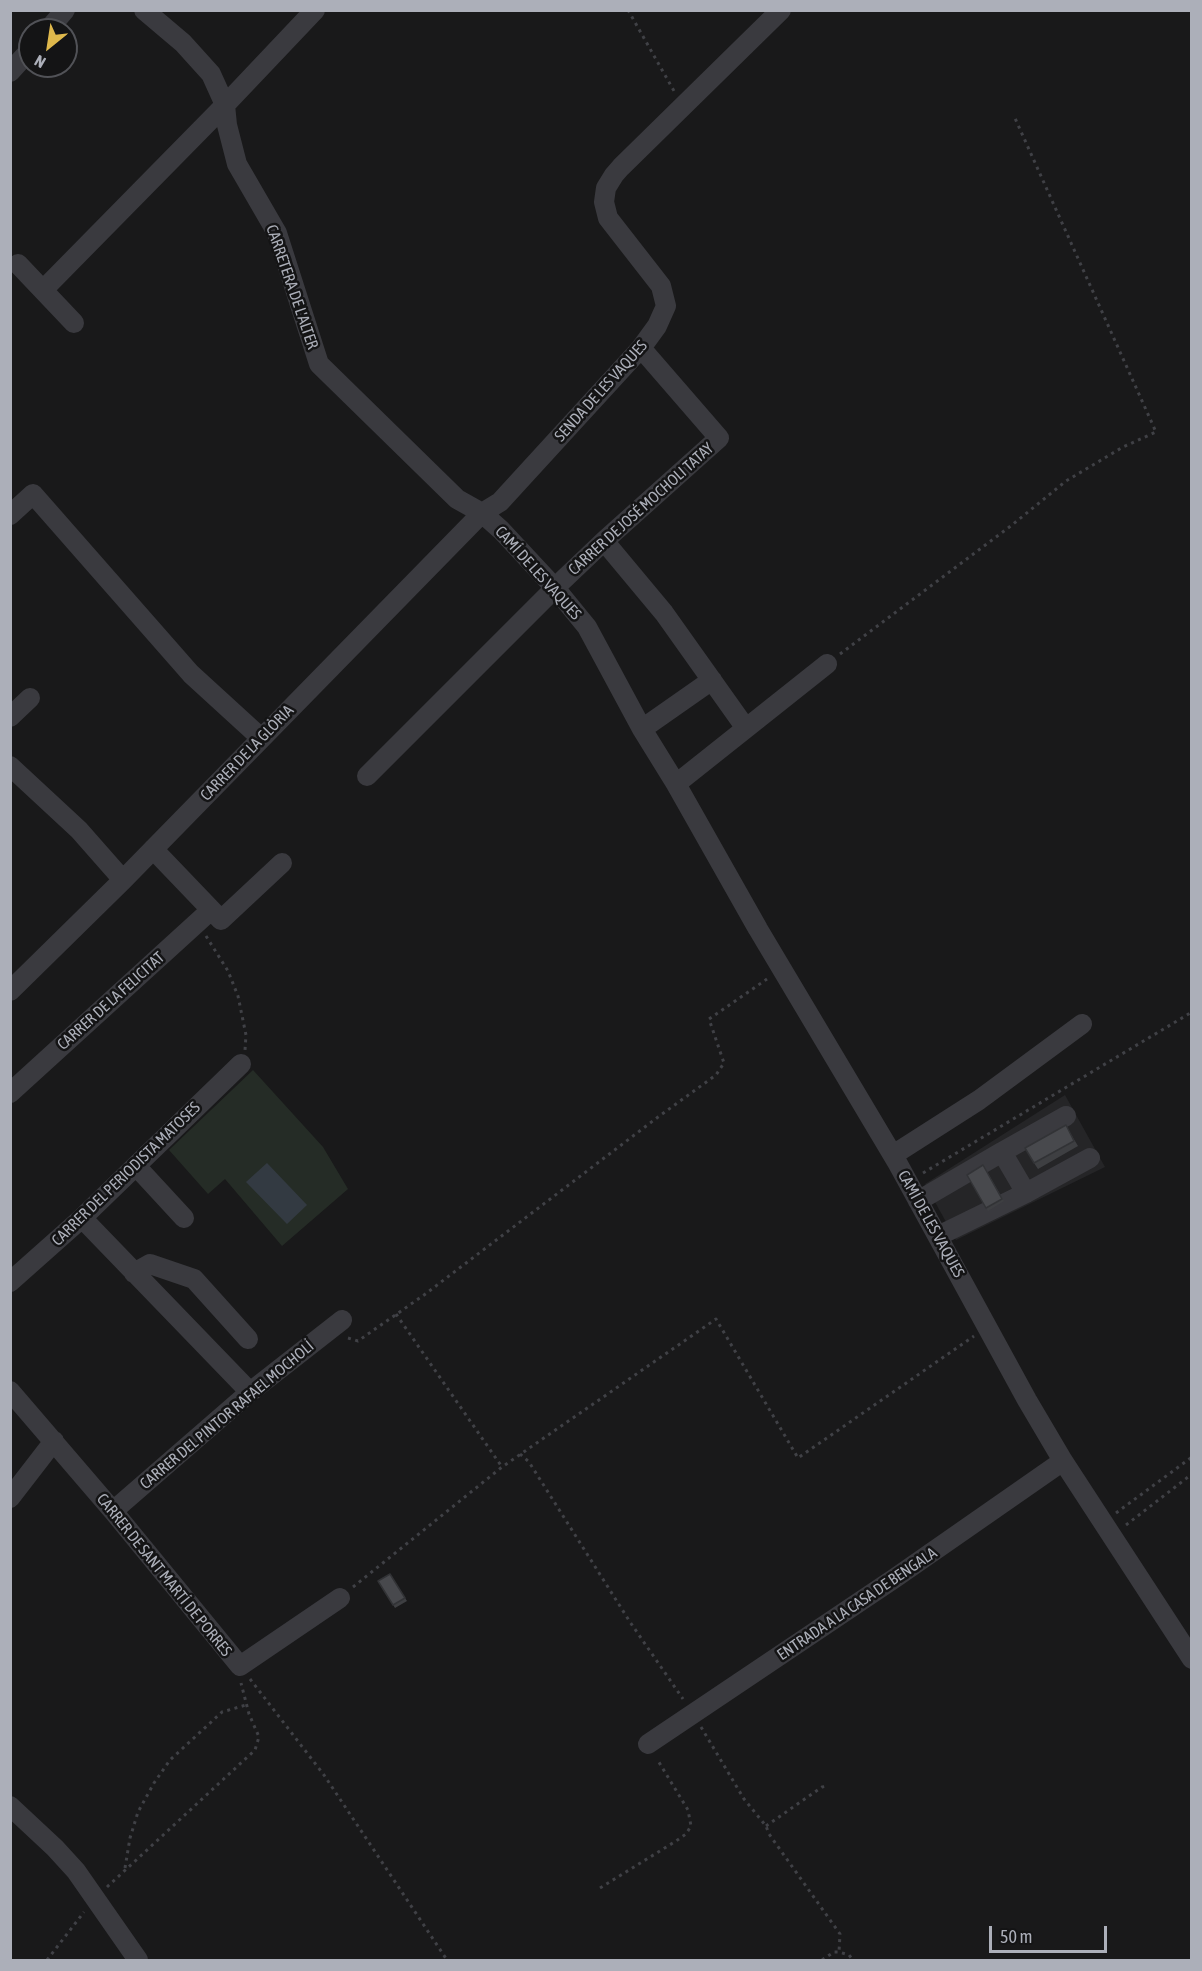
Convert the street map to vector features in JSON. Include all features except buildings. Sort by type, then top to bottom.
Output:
[{"type":"street","name":"CARRETERA DE L'ALTER","points":[[144,10],[183,43],[211,74],[225,105],[227,125],[237,164],[277,233],[319,364],[458,500],[482,513]]},
{"type":"street","points":[[43,290],[315,10]]},
{"type":"street","name":"SENDA DE LES VAQUES","points":[[482,513],[500,502],[641,348],[657,326],[666,306],[660,286],[608,218],[604,202],[606,188],[614,175],[781,10]]},
{"type":"street","points":[[18,264],[74,323]]},
{"type":"street","name":"CARRER DE JOSÉ MOCHOLI TATAY","points":[[367,776],[604,541],[719,438],[641,348]]},
{"type":"street","points":[[10,515],[33,494],[190,674],[261,738]]},
{"type":"street","name":"CAMÍ DE LES VAQUES","points":[[482,513],[556,589],[587,627],[642,729],[908,1182],[1063,1461],[1111,1526],[1191,1659]]},
{"type":"street","name":"CARRER DE LA GLÒRIA","points":[[10,991],[123,880],[482,513]]},
{"type":"street","points":[[604,541],[664,613],[745,728]]},
{"type":"street","points":[[676,784],[826,664]]},
{"type":"street","points":[[642,729],[712,680]]},
{"type":"street","points":[[10,717],[30,698]]},
{"type":"street","points":[[12,770],[79,830],[123,880]]},
{"type":"street","points":[[153,849],[210,917]]},
{"type":"street","name":"CARRER DE LA FELICITAT","points":[[10,1093],[210,917],[282,863]]},
{"type":"street","points":[[892,1155],[979,1100],[1082,1024]]},
{"type":"street","name":"CARRER DEL PERIODISTA MATOSES","points":[[10,1282],[82,1218],[241,1064]]},
{"type":"street","points":[[918,1201],[1066,1116]]},
{"type":"street","points":[[1002,1152],[1026,1193]]},
{"type":"street","points":[[938,1236],[1026,1193],[1090,1158]]},
{"type":"street","points":[[136,1166],[184,1218]]},
{"type":"street","points":[[82,1218],[250,1392]]},
{"type":"street","points":[[134,1273],[150,1264],[194,1279],[248,1339]]},
{"type":"street","name":"CARRER DEL PINTOR RAFAEL MOCHOLÍ","points":[[113,1511],[250,1392],[342,1320]]},
{"type":"street","name":"CARRER DE SANT MARTÍ DE PORRES","points":[[10,1390],[240,1666],[340,1598]]},
{"type":"street","points":[[10,1498],[54,1441]]},
{"type":"street","name":"ENTRADA A LA CASA DE BENGALA","points":[[648,1744],[953,1539],[1063,1461]]},
{"type":"street","points":[[10,1806],[76,1871],[138,1960]]},
{"type":"path","points":[[628,10],[683,106]]},
{"type":"path","points":[[826,664],[1012,525],[1066,481],[1123,447],[1156,432],[1014,116]]},
{"type":"path","points":[[210,917],[238,996],[246,1035],[241,1064]]},
{"type":"path","points":[[325,1333],[358,1341],[442,1281],[716,1075],[724,1063],[709,1019],[781,969]]},
{"type":"path","points":[[908,1182],[1191,1012]]},
{"type":"path","points":[[396,1314],[502,1467]]},
{"type":"path","points":[[340,1598],[502,1467],[716,1319],[798,1458],[987,1327]]},
{"type":"path","points":[[520,1454],[529,1462],[630,1622],[693,1713],[744,1799],[766,1826],[769,1834],[840,1934],[839,1952]]},
{"type":"path","points":[[1111,1526],[1191,1457]]},
{"type":"path","points":[[1111,1526],[1191,1474]]},
{"type":"path","points":[[46,1960],[96,1898],[255,1750],[259,1737],[246,1705],[240,1678],[240,1666]]},
{"type":"path","points":[[240,1666],[324,1775],[447,1960]]},
{"type":"path","points":[[125,1870],[130,1838],[138,1812],[170,1760],[222,1712],[246,1705]]},
{"type":"path","points":[[600,1888],[676,1841],[686,1834],[691,1826],[688,1810],[648,1744]]},
{"type":"path","points":[[766,1826],[822,1787],[828,1786]]},
{"type":"path","points":[[822,1960],[834,1952],[849,1955],[853,1960]]},
{"type":"shaded area","points":[[253,1070],[323,1147],[348,1189],[282,1246],[225,1179],[208,1194],[169,1150]]},
{"type":"shaded area","points":[[1065,1095],[1105,1167],[956,1240],[925,1184]]},
{"type":"shaded area","points":[[267,1163],[307,1205],[287,1224],[246,1182]]}]
